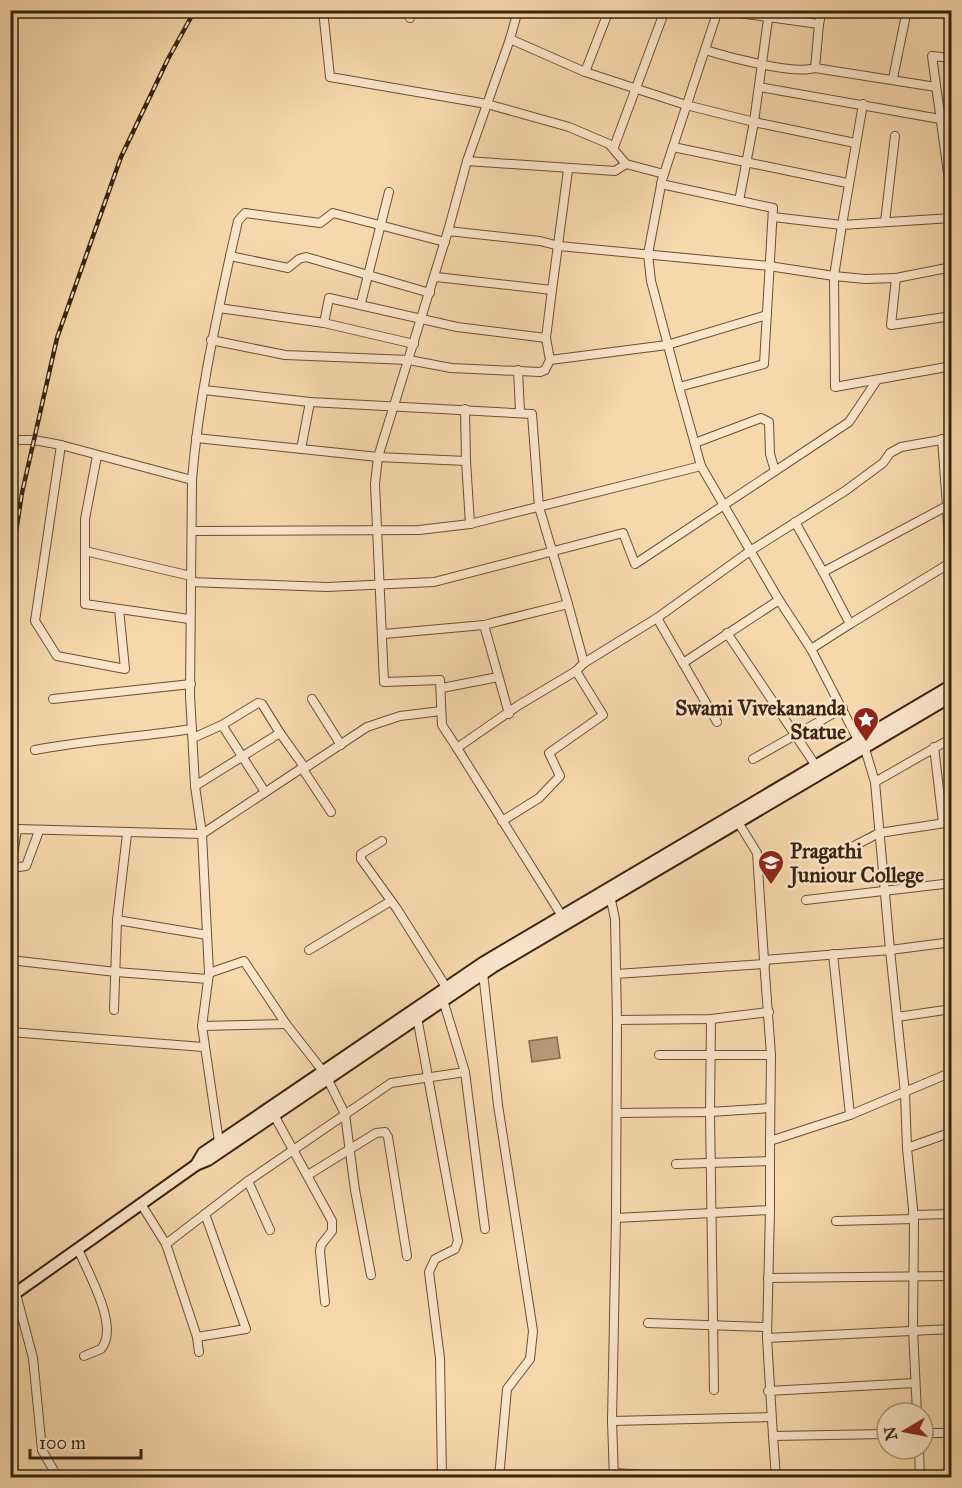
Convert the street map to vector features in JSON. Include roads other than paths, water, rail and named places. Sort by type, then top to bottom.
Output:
[{"type":"main road","points":[[196,1165],[203,1153],[219,1142],[483,973],[610,900],[738,822],[951,686]]},
{"type":"main road","points":[[13,1296],[196,1165],[208,1160],[274,1115],[324,1074],[446,987],[816,766],[861,745],[951,696]]},
{"type":"street","points":[[323,10],[330,77],[485,107],[569,127],[614,147]]},
{"type":"street","points":[[518,10],[467,161],[436,277],[378,457],[375,484],[379,584],[384,634],[384,682],[438,680],[442,682],[441,711],[444,730],[562,916]]},
{"type":"street","points":[[585,72],[609,10]]},
{"type":"street","points":[[623,166],[614,152],[614,147],[638,89],[665,10]]},
{"type":"street","points":[[815,68],[822,10]]},
{"type":"street","points":[[893,78],[907,10]]},
{"type":"street","points":[[819,24],[717,11],[663,179],[648,254],[651,281],[701,466],[779,600],[811,649],[861,745],[875,782],[905,1093],[907,1148],[914,1217],[913,1330],[916,1401]]},
{"type":"street","points":[[739,201],[748,163],[768,19]]},
{"type":"street","points":[[510,39],[585,72],[686,105],[754,122],[855,142]]},
{"type":"street","points":[[705,50],[748,64],[762,63],[807,71],[815,68],[893,78],[936,87]]},
{"type":"street","points":[[951,58],[932,56],[951,202]]},
{"type":"street","points":[[759,87],[940,116],[951,114]]},
{"type":"street","points":[[863,104],[847,183],[834,276],[835,387],[951,366]]},
{"type":"street","points":[[885,222],[895,136]]},
{"type":"street","points":[[673,147],[847,183]]},
{"type":"street","points":[[467,161],[568,170],[623,166],[739,201],[773,208],[764,364],[679,387]]},
{"type":"street","points":[[211,340],[285,355],[409,360],[451,368],[543,372],[550,360],[546,338],[560,246],[568,170]]},
{"type":"street","points":[[361,303],[389,192]]},
{"type":"street","points":[[219,1142],[201,1026],[208,976],[207,935],[202,834],[195,786],[192,738],[189,619],[193,531],[192,480],[196,438],[211,340],[238,221],[245,213],[320,223],[333,213],[445,242]]},
{"type":"street","points":[[773,217],[842,225],[951,218]]},
{"type":"street","points":[[448,231],[540,241],[560,246],[769,266],[865,279],[896,278],[951,267]]},
{"type":"street","points":[[230,256],[288,268],[306,257],[368,273],[430,293]]},
{"type":"street","points":[[436,277],[552,290]]},
{"type":"street","points":[[896,278],[891,325],[951,316]]},
{"type":"street","points":[[324,323],[329,298],[361,303],[420,321],[546,338]]},
{"type":"street","points":[[219,308],[324,323],[414,344]]},
{"type":"street","points":[[550,360],[667,345],[767,315]]},
{"type":"street","points":[[518,370],[520,412]]},
{"type":"street","points":[[85,551],[191,579],[327,587],[434,582],[623,532],[635,564],[849,422],[877,380]]},
{"type":"street","points":[[204,390],[310,402],[532,414],[539,507],[584,663]]},
{"type":"street","points":[[301,449],[310,402]]},
{"type":"street","points":[[465,409],[470,524]]},
{"type":"street","points":[[695,443],[761,417],[769,422],[770,454],[775,471]]},
{"type":"street","points":[[196,438],[378,457],[466,461]]},
{"type":"street","points":[[457,748],[519,705],[657,618],[750,550],[873,470],[890,453],[902,447],[951,438]]},
{"type":"street","points":[[10,440],[34,440],[61,445],[192,480]]},
{"type":"street","points":[[811,649],[951,563],[942,440]]},
{"type":"street","points":[[61,445],[35,621],[57,656],[125,669],[119,609]]},
{"type":"street","points":[[97,456],[85,519],[85,604],[189,619]]},
{"type":"street","points":[[193,531],[419,530],[470,524],[701,466]]},
{"type":"street","points":[[823,572],[947,506]]},
{"type":"street","points":[[795,522],[850,624]]},
{"type":"street","points":[[683,663],[779,600]]},
{"type":"street","points":[[384,634],[484,625],[567,604]]},
{"type":"street","points":[[657,618],[717,722]]},
{"type":"street","points":[[484,625],[508,714]]},
{"type":"street","points":[[727,633],[816,766]]},
{"type":"street","points":[[502,821],[539,798],[560,776],[549,753],[603,715],[576,671]]},
{"type":"street","points":[[442,688],[498,677]]},
{"type":"street","points":[[53,699],[191,684]]},
{"type":"street","points":[[312,699],[341,745]]},
{"type":"street","points":[[192,738],[222,725],[258,703],[262,704],[305,768],[367,727],[384,720],[441,711]]},
{"type":"street","points":[[753,759],[843,708]]},
{"type":"street","points":[[222,725],[266,792]]},
{"type":"street","points":[[35,750],[80,741],[134,738],[192,729]]},
{"type":"street","points":[[195,786],[280,733]]},
{"type":"street","points":[[875,782],[951,738]]},
{"type":"street","points":[[852,847],[879,833],[947,823],[934,747]]},
{"type":"street","points":[[39,831],[26,866],[11,871],[17,829],[39,831],[69,828],[127,834],[202,834],[302,768],[331,813]]},
{"type":"street","points":[[738,822],[757,853],[769,1012],[771,1055],[767,1338],[768,1390],[776,1478]]},
{"type":"street","points":[[114,1010],[117,920],[127,834]]},
{"type":"street","points":[[382,841],[360,857],[446,987]]},
{"type":"street","points":[[806,900],[951,882]]},
{"type":"street","points":[[610,900],[615,920],[617,1020],[612,1421],[614,1475],[684,1477]]},
{"type":"street","points":[[309,950],[391,901]]},
{"type":"street","points":[[117,920],[207,935]]},
{"type":"street","points":[[616,974],[765,962],[951,942]]},
{"type":"street","points":[[832,954],[850,1115]]},
{"type":"street","points":[[11,962],[116,972],[208,976],[244,961],[286,1024],[324,1074],[345,1114],[371,1275]]},
{"type":"street","points":[[483,973],[500,1116],[533,1331],[530,1359],[507,1389],[499,1478]]},
{"type":"street","points":[[443,1000],[465,1072],[485,1229]]},
{"type":"street","points":[[897,1017],[951,1009]]},
{"type":"street","points":[[617,1020],[711,1018],[769,1012]]},
{"type":"street","points":[[417,1017],[458,1241],[455,1249],[435,1259],[429,1272],[440,1358],[442,1478]]},
{"type":"street","points":[[711,1018],[714,1390]]},
{"type":"street","points":[[201,1026],[286,1024]]},
{"type":"street","points":[[10,1032],[203,1047]]},
{"type":"street","points":[[659,1055],[771,1055]]},
{"type":"street","points":[[166,1244],[248,1181],[391,1083],[465,1072]]},
{"type":"street","points":[[770,1141],[850,1115],[951,1072]]},
{"type":"street","points":[[617,1113],[710,1112],[770,1108]]},
{"type":"street","points":[[274,1115],[332,1221],[332,1231],[321,1245],[320,1251],[325,1302]]},
{"type":"street","points":[[308,1175],[349,1148],[376,1133],[385,1132],[388,1137],[407,1256]]},
{"type":"street","points":[[907,1148],[951,1132]]},
{"type":"street","points":[[675,1164],[768,1161]]},
{"type":"street","points":[[248,1181],[270,1230]]},
{"type":"street","points":[[141,1204],[166,1244],[197,1337],[199,1352]]},
{"type":"street","points":[[616,1218],[770,1209]]},
{"type":"street","points":[[197,1337],[246,1329],[205,1214]]},
{"type":"street","points":[[836,1221],[951,1214]]},
{"type":"street","points":[[78,1249],[103,1310],[108,1333],[100,1349],[84,1356]]},
{"type":"street","points":[[768,1278],[951,1276]]},
{"type":"street","points":[[13,1296],[33,1358],[42,1450],[58,1478]]},
{"type":"street","points":[[648,1323],[767,1327]]},
{"type":"street","points":[[767,1338],[951,1329]]},
{"type":"street","points":[[768,1390],[915,1383]]},
{"type":"street","points":[[612,1421],[771,1418]]},
{"type":"street","points":[[935,1434],[951,1433]]},
{"type":"street","points":[[773,1436],[875,1434]]},
{"type":"street","points":[[919,1461],[920,1478]]},
{"type":"railway","points":[[10,571],[22,493],[57,338],[121,157],[168,59],[195,10]]},
{"type":"place","name":"Swami Vivekananda Statue","points":[[866,743]]},
{"type":"place","name":"Pragathi Juniour College","points":[[771,886]]}]
